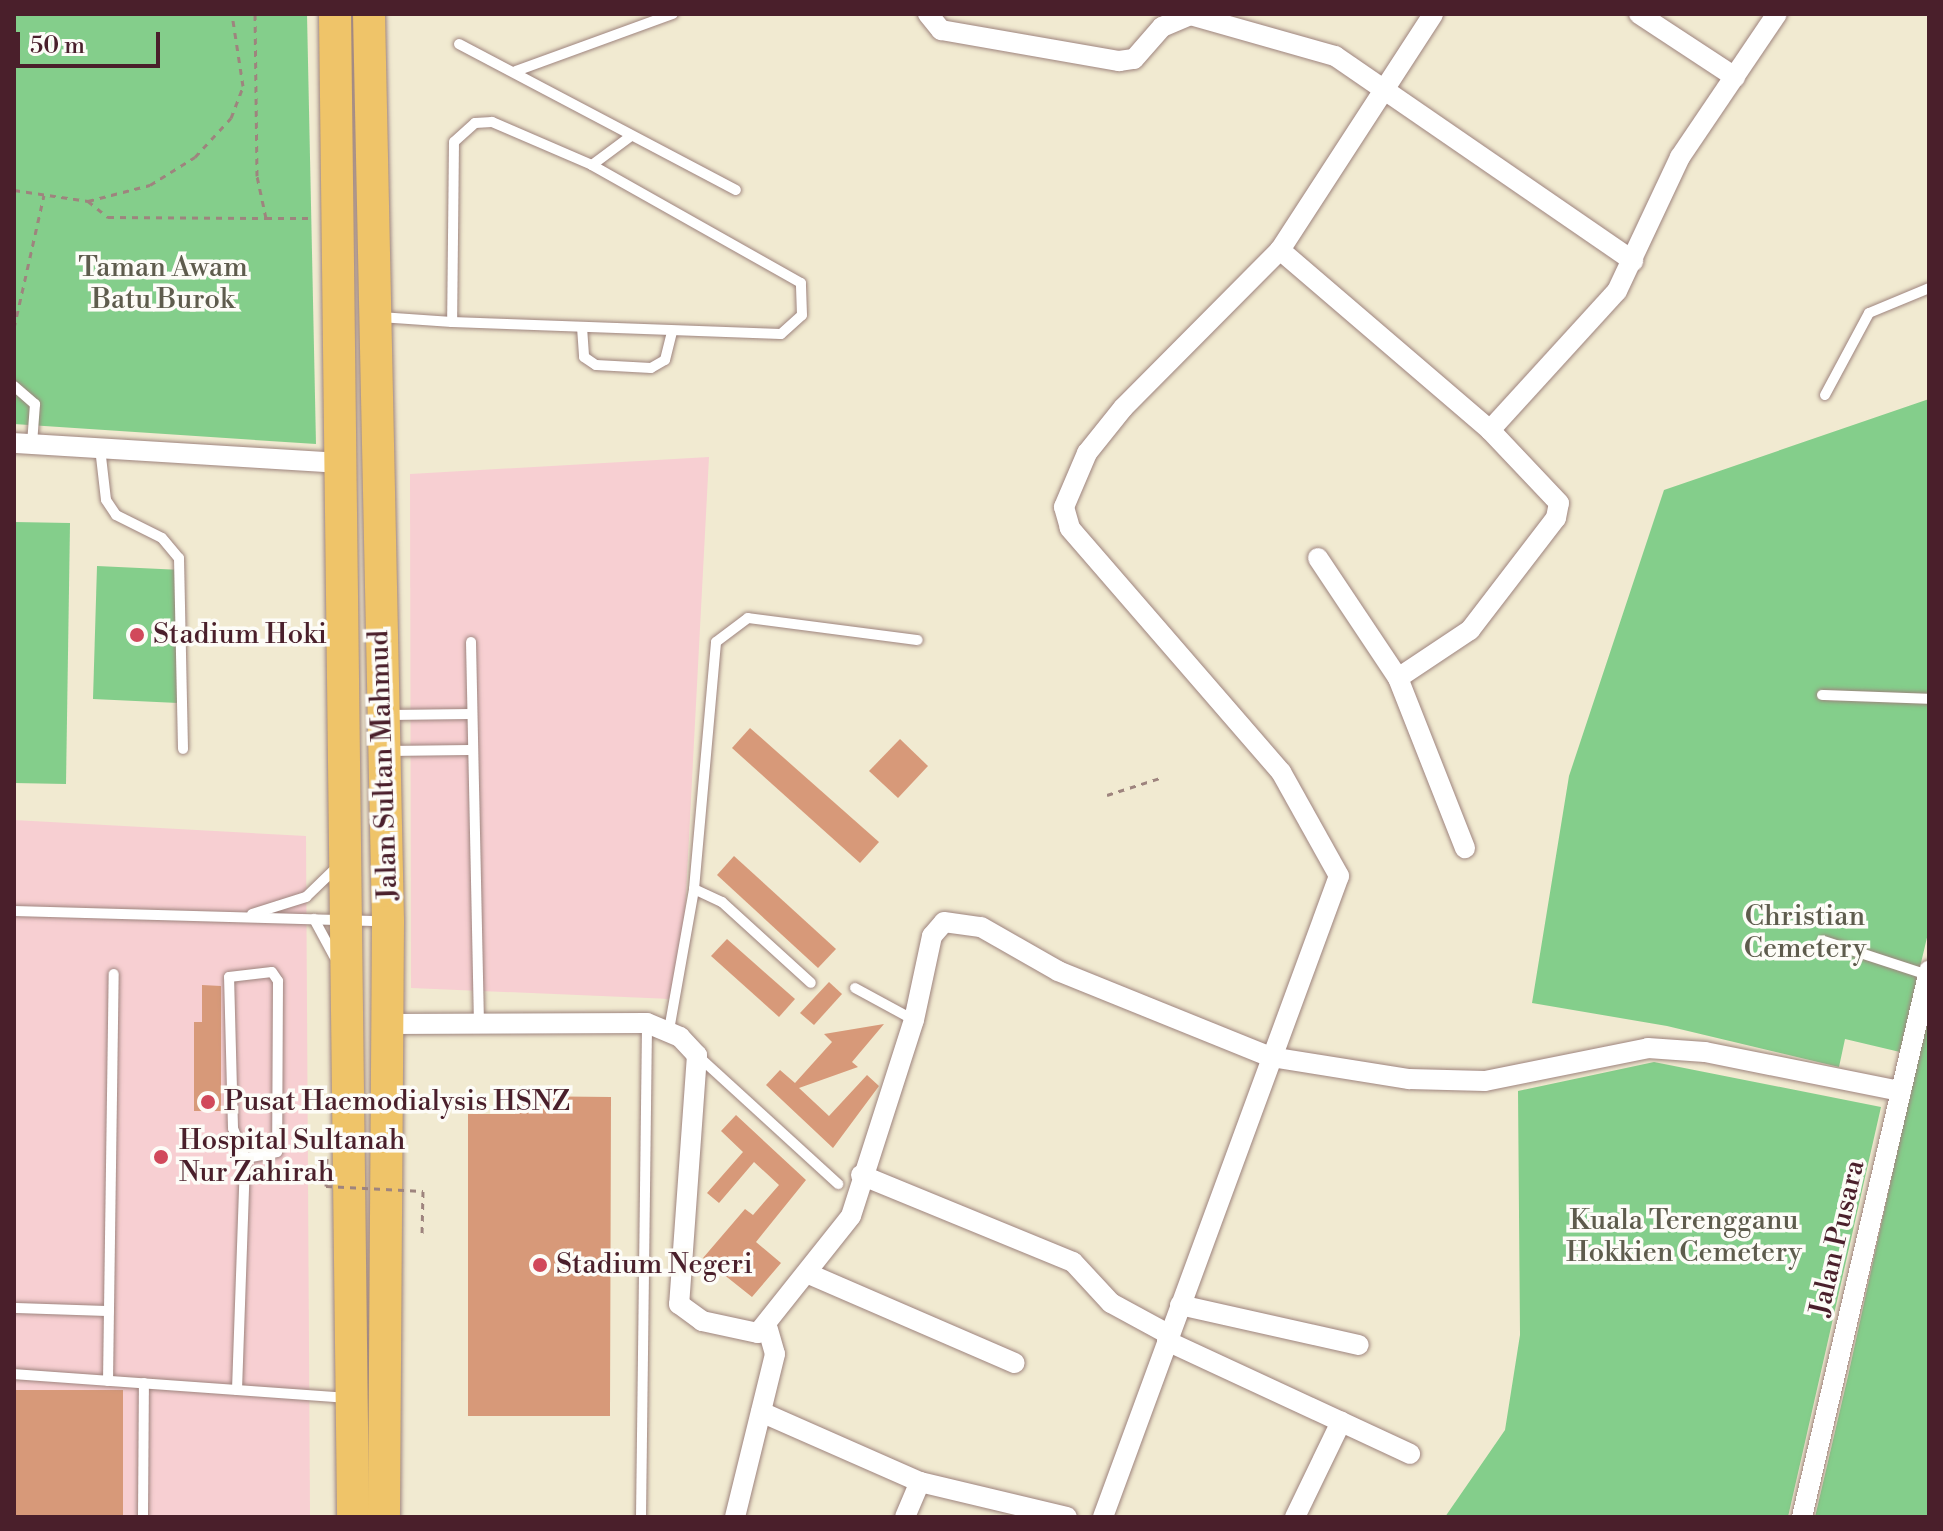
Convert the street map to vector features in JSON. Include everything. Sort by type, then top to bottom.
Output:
[{"type":"main road","name":"Jalan Sultan Mahmud","points":[[335,14],[348,855],[353,1517]]},
{"type":"main road","name":"Jalan Sultan Mahmud","points":[[369,14],[372,317],[388,922],[384,1517]]},
{"type":"street","points":[[928,14],[941,30],[1119,61],[1134,59],[1162,27],[1190,15],[1335,56],[1633,261]]},
{"type":"street","points":[[1103,1517],[1339,876],[1335,861],[1281,772],[1070,528],[1064,507],[1087,453],[1123,408],[1280,250],[1433,14]]},
{"type":"street","points":[[1639,14],[1735,77]]},
{"type":"street","points":[[1490,430],[1600,313],[1633,261],[1680,157],[1777,14]]},
{"type":"street","points":[[1280,250],[1490,430],[1552,489],[1556,518],[1470,630],[1398,678]]},
{"type":"street","points":[[23,444],[343,463]]},
{"type":"street","points":[[1318,558],[1398,678],[1465,848]]},
{"type":"street","points":[[388,1024],[647,1023],[669,1030],[697,1055],[679,1304],[702,1321],[758,1333],[768,1329],[851,1216],[861,1175],[914,1020],[932,936],[944,922],[960,920],[1058,971],[1271,1057],[1409,1079],[1485,1081],[1648,1048],[1705,1052],[1901,1091]]},
{"type":"street","name":"Jalan Pusara","points":[[1802,1517],[1928,973]]},
{"type":"street","points":[[861,1175],[1073,1262],[1111,1303],[1168,1338],[1410,1454]]},
{"type":"street","points":[[809,1274],[1015,1363]]},
{"type":"street","points":[[1180,1305],[1359,1345]]},
{"type":"street","points":[[735,1517],[775,1354],[768,1329]]},
{"type":"street","points":[[761,1412],[920,1482],[1067,1517]]},
{"type":"street","points":[[1295,1517],[1341,1422]]},
{"type":"street","points":[[905,1517],[920,1482]]},
{"type":"lane","points":[[516,71],[673,14]]},
{"type":"lane","points":[[459,44],[516,71],[631,136],[736,190]]},
{"type":"lane","points":[[372,317],[452,322],[781,334],[802,315],[801,283],[592,165],[492,122],[463,128],[454,142],[452,322]]},
{"type":"lane","points":[[592,165],[631,136]]},
{"type":"lane","points":[[1825,395],[1869,313],[1929,288]]},
{"type":"lane","points":[[582,327],[584,357],[596,365],[651,368],[665,360],[672,331]]},
{"type":"lane","points":[[14,386],[35,404],[23,444]]},
{"type":"lane","points":[[100,448],[106,500],[116,515],[162,538],[179,558],[183,749]]},
{"type":"lane","points":[[669,1030],[694,889],[709,667],[725,630],[748,618],[798,620],[918,640]]},
{"type":"lane","points":[[471,642],[470,750],[479,1024]]},
{"type":"lane","points":[[1822,695],[1929,699]]},
{"type":"lane","points":[[383,715],[471,714]]},
{"type":"lane","points":[[384,751],[470,750]]},
{"type":"lane","points":[[242,916],[306,897],[348,855]]},
{"type":"lane","points":[[694,889],[722,902],[811,983]]},
{"type":"lane","points":[[14,911],[388,922]]},
{"type":"lane","points":[[314,919],[330,941],[349,1016]]},
{"type":"lane","points":[[1824,941],[1928,973]]},
{"type":"lane","points":[[237,1390],[245,1158],[233,1128],[229,977],[272,972],[278,981],[277,1152],[245,1158]]},
{"type":"lane","points":[[108,1381],[114,974]]},
{"type":"lane","points":[[855,988],[914,1020]]},
{"type":"lane","points":[[641,1517],[647,1023]]},
{"type":"lane","points":[[697,1055],[838,1184]]},
{"type":"lane","points":[[14,1308],[109,1311]]},
{"type":"lane","points":[[14,1374],[352,1398]]},
{"type":"lane","points":[[143,1517],[144,1383]]},
{"type":"path","points":[[14,190],[88,201],[150,185],[195,157],[231,118],[243,86],[232,14]]},
{"type":"path","points":[[255,14],[257,176],[266,218]]},
{"type":"path","points":[[14,328],[44,195]]},
{"type":"path","points":[[88,201],[108,217],[339,218]]},
{"type":"path","points":[[1107,795],[1160,778]]},
{"type":"path","points":[[327,1158],[326,1186],[423,1191],[422,1234]]},
{"type":"shaded area","points":[[709,457],[684,932],[671,999],[411,988],[410,474]]},
{"type":"shaded area","name":"Hospital Sultanah Nur Zahirah","points":[[14,820],[306,836],[310,1517],[14,1517]]},
{"type":"green space","name":"Taman Awam Batu Burok","points":[[14,14],[307,14],[316,444],[14,424]]},
{"type":"green space","name":"Christian Cemetery","points":[[1929,399],[1929,929],[1900,1052],[1845,1039],[1839,1067],[1667,1026],[1532,1003],[1569,776],[1664,490]]},
{"type":"green space","points":[[14,522],[70,523],[66,784],[14,783]]},
{"type":"green space","name":"Stadium Hoki","points":[[97,566],[182,570],[178,703],[93,699]]},
{"type":"green space","points":[[1929,1007],[1929,1517],[1815,1517],[1848,1376]]},
{"type":"green space","name":"Kuala Terengganu Hokkien Cemetery","points":[[1654,1062],[1881,1107],[1788,1517],[1445,1517],[1505,1430],[1520,1335],[1518,1091]]},
{"type":"building","points":[[750,728],[879,842],[860,863],[732,748]]},
{"type":"building","points":[[900,739],[928,766],[898,798],[869,771]]},
{"type":"building","points":[[734,856],[836,949],[818,968],[717,875]]},
{"type":"building","points":[[727,939],[795,999],[779,1017],[711,956]]},
{"type":"building","points":[[829,982],[842,994],[814,1025],[800,1013]]},
{"type":"building","points":[[202,985],[221,986],[221,1111],[194,1111],[194,1022],[202,1022]]},
{"type":"building","points":[[884,1024],[852,1062],[858,1067],[799,1088],[829,1116],[867,1075],[879,1086],[833,1148],[766,1085],[780,1070],[795,1083],[832,1042],[824,1034]]},
{"type":"building","name":"Stadium Negeri","points":[[515,1096],[611,1097],[610,1416],[468,1416],[468,1114],[515,1114]]},
{"type":"building","points":[[736,1115],[806,1180],[756,1242],[781,1263],[752,1297],[703,1258],[745,1209],[753,1215],[779,1185],[754,1162],[719,1203],[707,1193],[743,1152],[721,1131]]},
{"type":"building","points":[[14,1390],[123,1390],[123,1517],[14,1517]]},
{"type":"place","name":"Stadium Hoki","points":[[137,635]]},
{"type":"place","name":"Pusat Haemodialysis HSNZ","points":[[208,1102]]},
{"type":"place","name":"Hospital Sultanah Nur Zahirah","points":[[161,1157]]},
{"type":"place","name":"Stadium Negeri","points":[[540,1265]]}]
